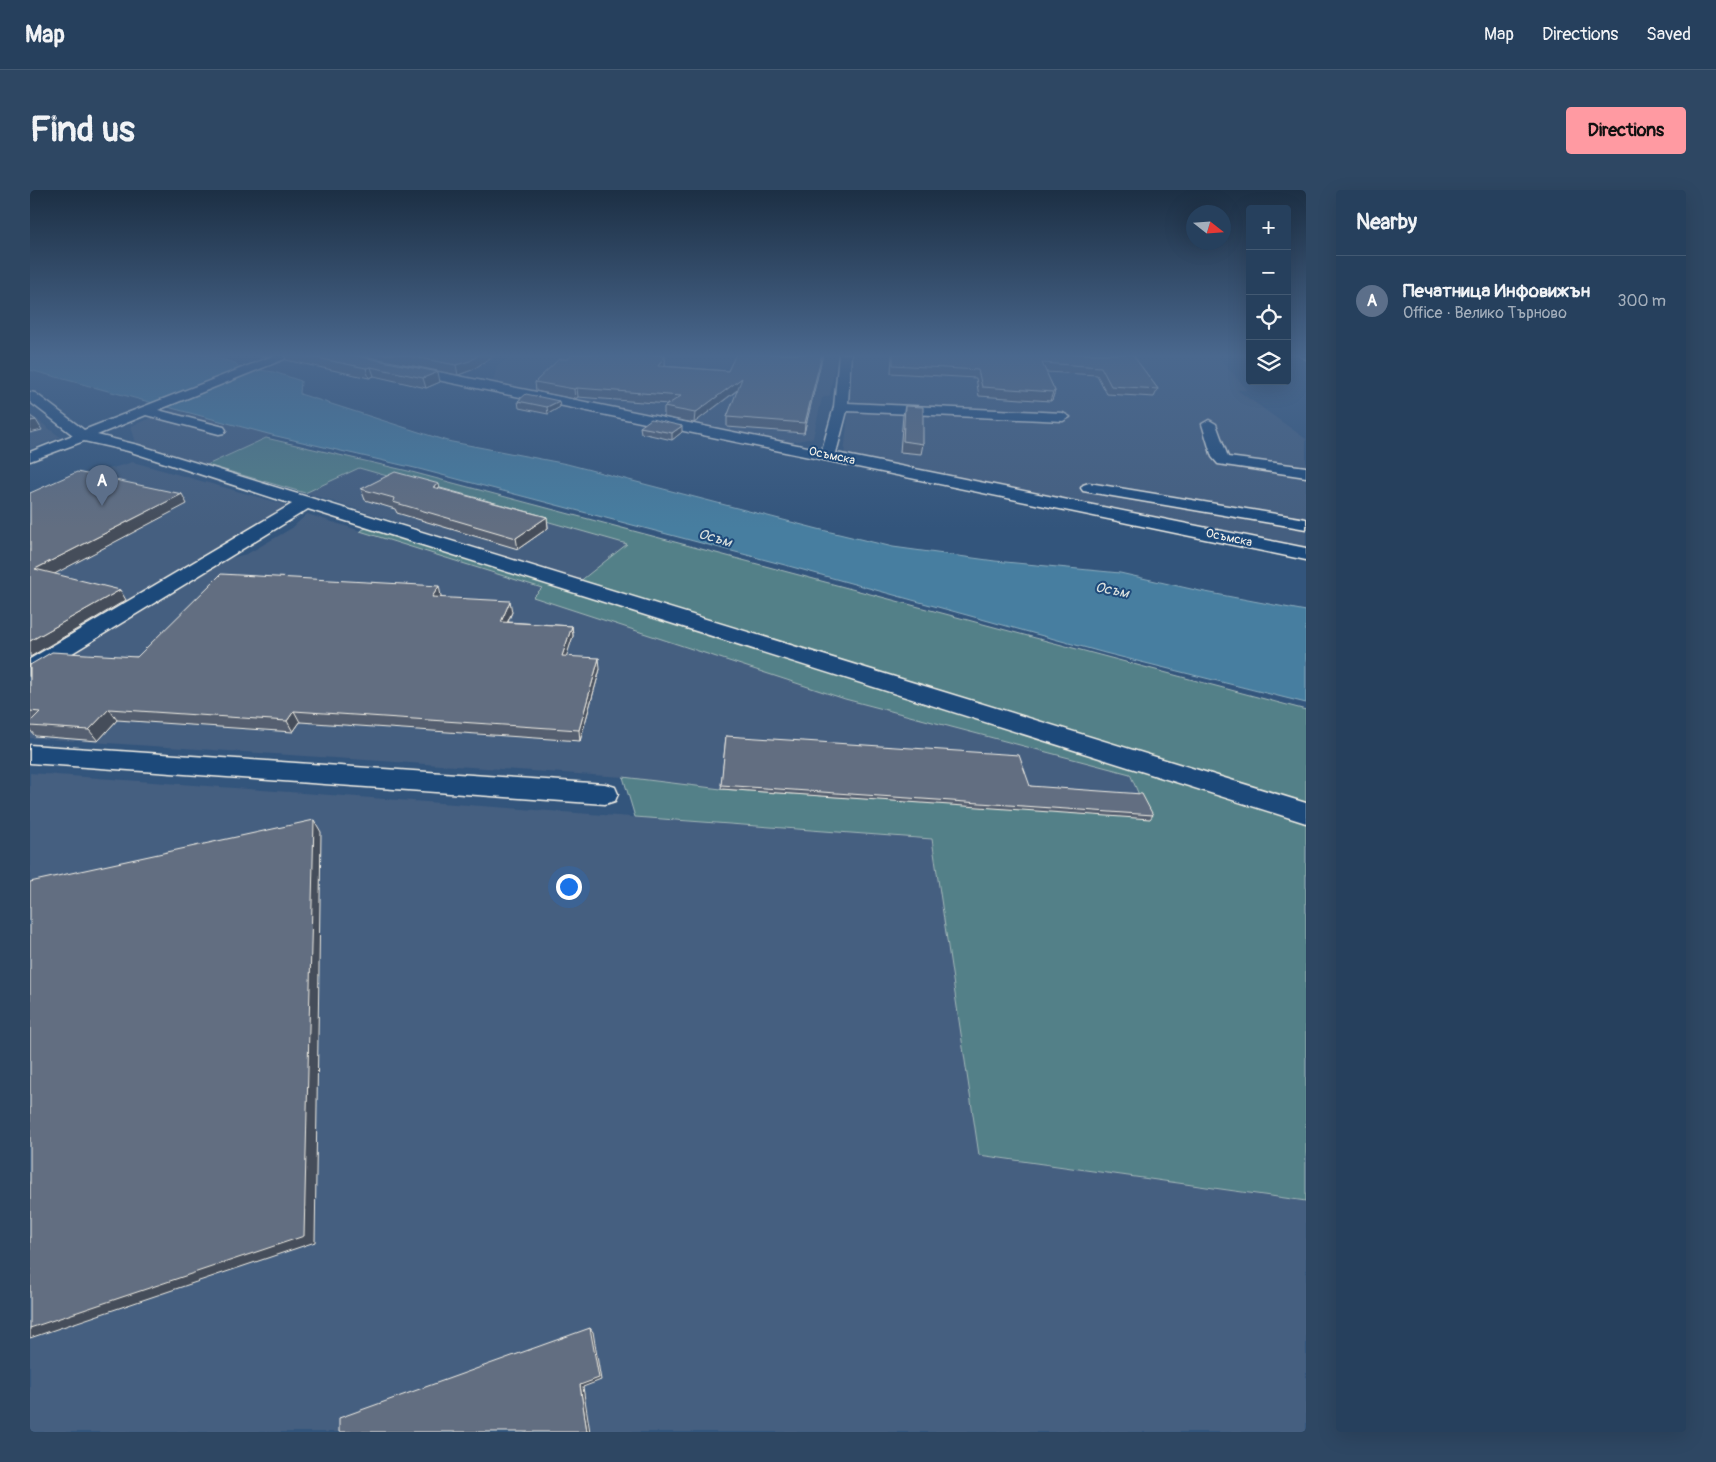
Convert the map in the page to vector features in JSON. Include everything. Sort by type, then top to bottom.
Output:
[{"type":"street","points":[[51,412],[82,436],[133,448],[1306,813]]},
{"type":"street","points":[[30,457],[143,412]]},
{"type":"street","points":[[160,412],[219,430]]},
{"type":"street","name":"Осъмска","points":[[612,412],[1306,554]]},
{"type":"street","points":[[828,456],[840,412]]},
{"type":"street","points":[[939,412],[1063,417]]},
{"type":"street","points":[[1210,424],[1219,457],[1223,461],[1306,472]]},
{"type":"street","points":[[1089,488],[1306,524]]},
{"type":"street","points":[[30,669],[306,503]]},
{"type":"street","points":[[30,754],[605,794]]},
{"type":"shaded area","points":[[166,412],[184,412],[272,435],[207,465],[136,443],[131,426]]},
{"type":"shaded area","points":[[629,412],[819,412],[813,438],[787,443]]},
{"type":"shaded area","points":[[848,412],[1268,412],[1306,439],[1306,547],[844,455]]},
{"type":"shaded area","points":[[30,414],[60,437],[30,449]]},
{"type":"shaded area","points":[[133,462],[291,506],[30,661],[30,500],[81,477]]},
{"type":"shaded area","points":[[358,468],[627,544],[581,580],[305,493]]},
{"type":"shaded area","points":[[307,514],[543,588],[534,597],[845,699],[1130,774],[1150,819],[721,789],[623,777],[30,738],[30,674],[217,561],[247,554],[292,528]]},
{"type":"shaded area","points":[[30,773],[932,839],[979,1155],[1306,1201],[1306,1432],[30,1432]]},
{"type":"green space","points":[[266,438],[408,471],[1306,710],[1306,1201],[979,1155],[932,839],[635,817],[623,777],[721,789],[1149,818],[1130,774],[845,699],[533,597],[542,588],[360,531],[374,524],[574,586],[627,544],[359,468],[305,493],[207,465]]},
{"type":"water","name":"Осъм","points":[[186,412],[356,412],[447,441],[567,464],[893,547],[995,561],[1120,573],[1200,591],[1306,611],[1306,703],[1105,653],[785,565],[419,469],[272,435]]},
{"type":"building","points":[[729,412],[808,412],[805,423],[727,417]]},
{"type":"building","points":[[905,412],[923,412],[923,444],[903,441]]},
{"type":"building","points":[[651,419],[682,426],[672,433],[640,427]]},
{"type":"building","points":[[77,472],[182,494],[35,569],[120,590],[30,641],[30,493]]},
{"type":"building","points":[[395,472],[439,484],[433,487],[547,517],[516,538],[393,502],[394,498],[361,489]]},
{"type":"building","points":[[221,574],[439,586],[432,597],[510,601],[501,622],[572,626],[562,656],[599,658],[579,730],[294,711],[287,721],[109,709],[89,730],[30,726],[30,722],[40,712],[30,711],[30,665],[52,652],[137,657]]},
{"type":"building","points":[[726,736],[1019,755],[1030,786],[1142,794],[1153,815],[721,785]]},
{"type":"building","points":[[314,820],[304,1236],[30,1328],[30,882]]},
{"type":"building","points":[[590,1328],[599,1378],[580,1385],[587,1432],[339,1432],[339,1418]]},
{"type":"place","name":"Печатница Инфовижън","points":[[102,506]]}]
